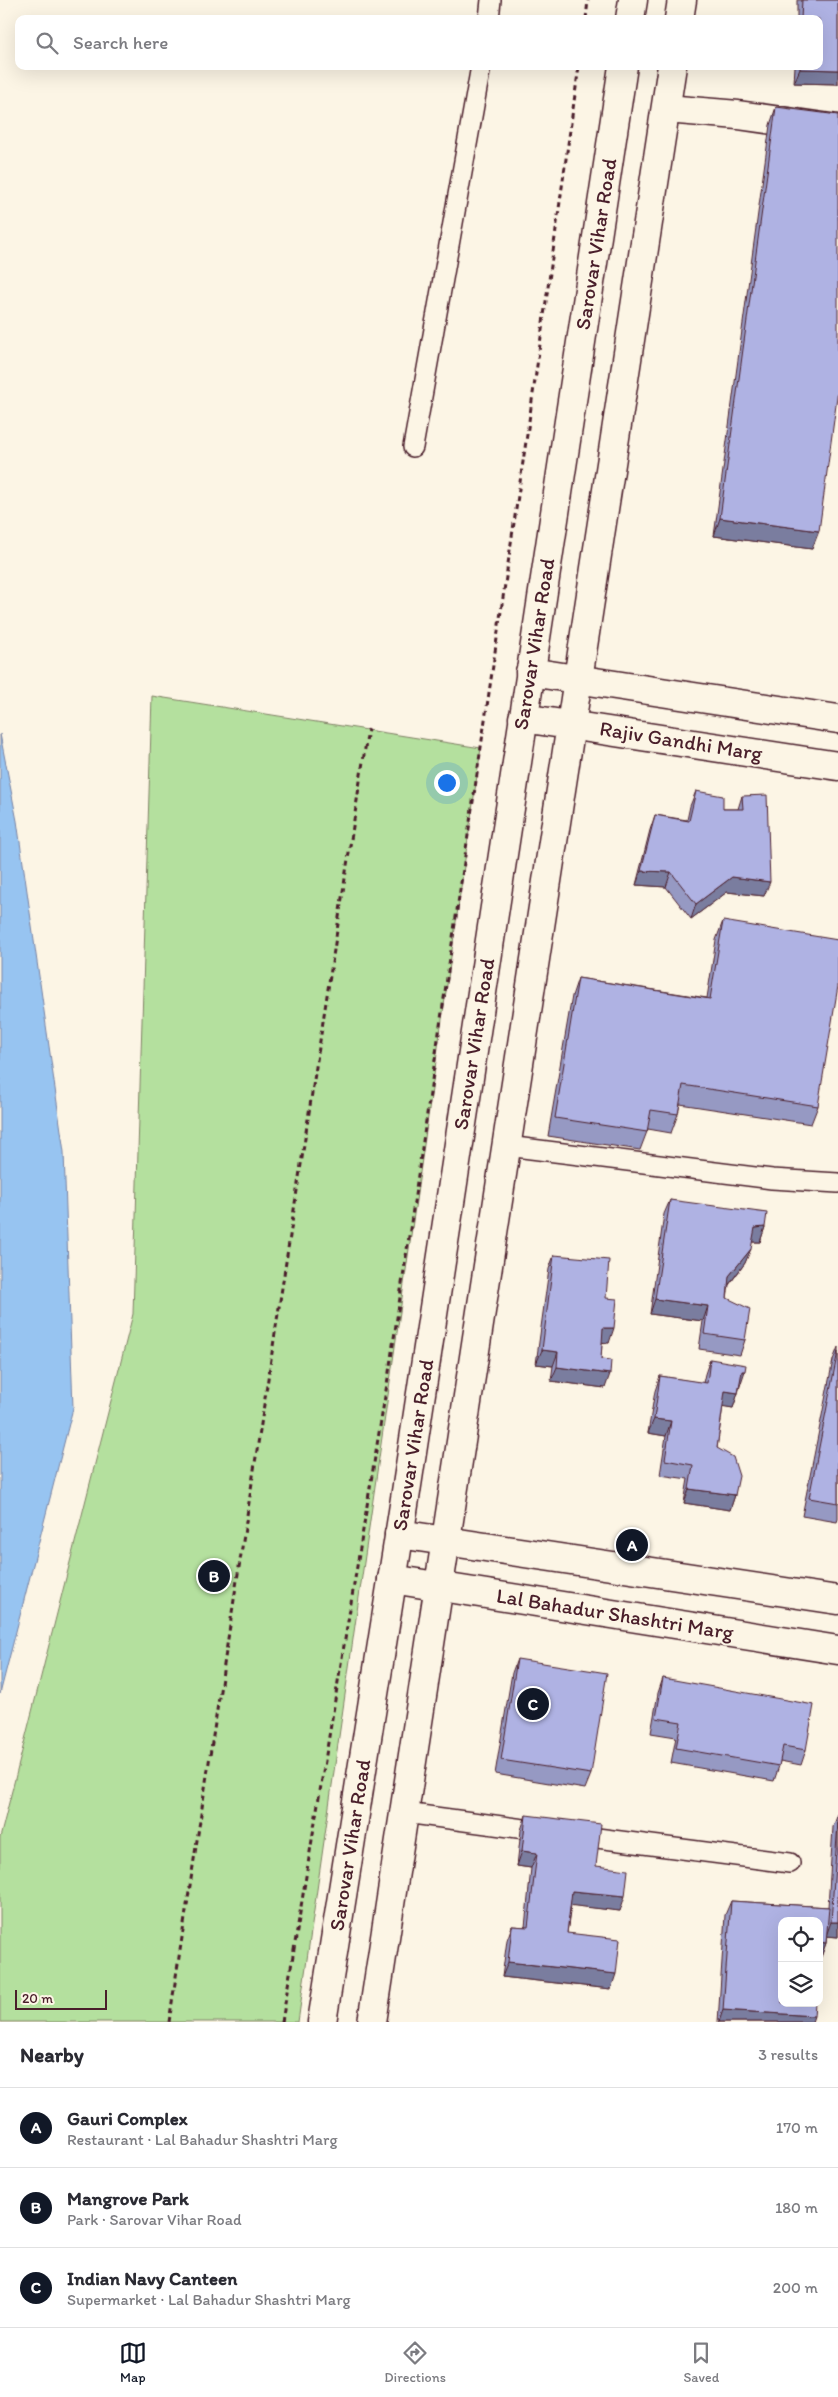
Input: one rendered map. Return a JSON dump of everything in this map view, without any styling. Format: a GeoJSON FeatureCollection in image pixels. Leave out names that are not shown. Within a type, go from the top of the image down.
{"type":"FeatureCollection","features":[{"type":"Feature","properties":{"kind":"street"},"geometry":{"type":"LineString","coordinates":[[631,15],[633,0]]}},
{"type":"Feature","properties":{"kind":"street"},"geometry":{"type":"LineString","coordinates":[[680,15],[682,0]]}},
{"type":"Feature","properties":{"kind":"street","name":"Sarovar Vihar Road"},"geometry":{"type":"LineString","coordinates":[[322,2022],[399,1534],[622,70]]}},
{"type":"Feature","properties":{"kind":"street"},"geometry":{"type":"LineString","coordinates":[[372,2022],[671,70]]}},
{"type":"Feature","properties":{"kind":"street"},"geometry":{"type":"LineString","coordinates":[[666,109],[738,115],[838,129]]}},
{"type":"Feature","properties":{"kind":"street"},"geometry":{"type":"LineString","coordinates":[[530,672],[838,719]]}},
{"type":"Feature","properties":{"kind":"street","name":"Rajiv Gandhi Marg"},"geometry":{"type":"LineString","coordinates":[[523,718],[838,766]]}},
{"type":"Feature","properties":{"kind":"street"},"geometry":{"type":"LineString","coordinates":[[399,1534],[838,1600]]}},
{"type":"Feature","properties":{"kind":"street","name":"Lal Bahadur Shashtri Marg"},"geometry":{"type":"LineString","coordinates":[[392,1579],[838,1650]]}},
{"type":"Feature","properties":{"kind":"lane"},"geometry":{"type":"LineString","coordinates":[[489,15],[491,0]]}},
{"type":"Feature","properties":{"kind":"lane"},"geometry":{"type":"LineString","coordinates":[[413,447],[480,70]]}},
{"type":"Feature","properties":{"kind":"lane"},"geometry":{"type":"LineString","coordinates":[[507,1146],[772,1179],[838,1184]]}},
{"type":"Feature","properties":{"kind":"lane"},"geometry":{"type":"LineString","coordinates":[[404,1813],[790,1863]]}},
{"type":"Feature","properties":{"kind":"path"},"geometry":{"type":"LineString","coordinates":[[586,15],[588,0]]}},
{"type":"Feature","properties":{"kind":"path"},"geometry":{"type":"LineString","coordinates":[[282,2022],[390,1363],[534,387],[578,70]]}},
{"type":"Feature","properties":{"kind":"path"},"geometry":{"type":"LineString","coordinates":[[168,2022],[368,729]]}},
{"type":"Feature","properties":{"kind":"green space"},"geometry":{"type":"Polygon","coordinates":[[[152,696],[481,748],[298,2022],[0,2022],[0,1838],[133,1314],[152,696]]]}},
{"type":"Feature","properties":{"kind":"water"},"geometry":{"type":"Polygon","coordinates":[[[0,734],[17,821],[64,1152],[73,1408],[0,1694],[0,734]]]}},
{"type":"Feature","properties":{"kind":"building"},"geometry":{"type":"Polygon","coordinates":[[[802,0],[838,0],[838,70],[823,70],[823,15],[801,15],[802,0]]]}},
{"type":"Feature","properties":{"kind":"building"},"geometry":{"type":"Polygon","coordinates":[[[776,107],[838,115],[838,390],[819,531],[720,518],[776,107]]]}},
{"type":"Feature","properties":{"kind":"building"},"geometry":{"type":"Polygon","coordinates":[[[696,791],[723,796],[723,809],[743,809],[742,796],[767,795],[770,882],[732,877],[696,904],[671,872],[641,871],[655,815],[689,821],[696,791]]]}},
{"type":"Feature","properties":{"kind":"building"},"geometry":{"type":"Polygon","coordinates":[[[723,921],[838,940],[838,986],[818,1106],[683,1085],[678,1114],[651,1110],[647,1132],[555,1118],[578,978],[710,999],[723,921]]]}},
{"type":"Feature","properties":{"kind":"building"},"geometry":{"type":"Polygon","coordinates":[[[670,1200],[767,1213],[765,1227],[755,1228],[751,1249],[729,1276],[727,1298],[750,1309],[745,1340],[704,1334],[708,1306],[655,1299],[670,1200]]]}},
{"type":"Feature","properties":{"kind":"building"},"geometry":{"type":"Polygon","coordinates":[[[554,1255],[609,1260],[606,1298],[617,1299],[614,1328],[603,1328],[601,1359],[611,1360],[610,1374],[557,1367],[558,1352],[542,1350],[554,1255]]]}},
{"type":"Feature","properties":{"kind":"building"},"geometry":{"type":"Polygon","coordinates":[[[838,1351],[838,1503],[809,1498],[838,1351]]]}},
{"type":"Feature","properties":{"kind":"building"},"geometry":{"type":"Polygon","coordinates":[[[710,1359],[746,1365],[745,1371],[742,1371],[738,1393],[725,1391],[717,1448],[733,1457],[739,1476],[735,1495],[689,1489],[693,1465],[665,1460],[671,1421],[654,1419],[660,1376],[707,1383],[710,1359]]]}},
{"type":"Feature","properties":{"kind":"building"},"geometry":{"type":"Polygon","coordinates":[[[517,1659],[607,1673],[591,1774],[501,1760],[517,1659]]]}},
{"type":"Feature","properties":{"kind":"building"},"geometry":{"type":"Polygon","coordinates":[[[663,1678],[814,1705],[806,1750],[783,1746],[779,1766],[676,1748],[681,1722],[656,1718],[663,1678]]]}},
{"type":"Feature","properties":{"kind":"building"},"geometry":{"type":"Polygon","coordinates":[[[526,1815],[601,1824],[596,1866],[628,1870],[625,1896],[572,1891],[567,1933],[620,1939],[616,1974],[508,1962],[512,1926],[528,1927],[537,1853],[522,1851],[526,1815]]]}},
{"type":"Feature","properties":{"kind":"building"},"geometry":{"type":"Polygon","coordinates":[[[838,1822],[838,1922],[831,1922],[838,1822]]]}},
{"type":"Feature","properties":{"kind":"building"},"geometry":{"type":"Polygon","coordinates":[[[731,1901],[829,1907],[826,1943],[823,1943],[823,1917],[778,1917],[778,2007],[815,2007],[814,2016],[723,2010],[731,1901]]]}},
{"type":"Feature","properties":{"kind":"place","name":"Gauri Complex"},"geometry":{"type":"Point","coordinates":[632,1545]}},
{"type":"Feature","properties":{"kind":"place","name":"Mangrove Park"},"geometry":{"type":"Point","coordinates":[214,1576]}},
{"type":"Feature","properties":{"kind":"place","name":"Indian Navy Canteen"},"geometry":{"type":"Point","coordinates":[533,1704]}}]}
